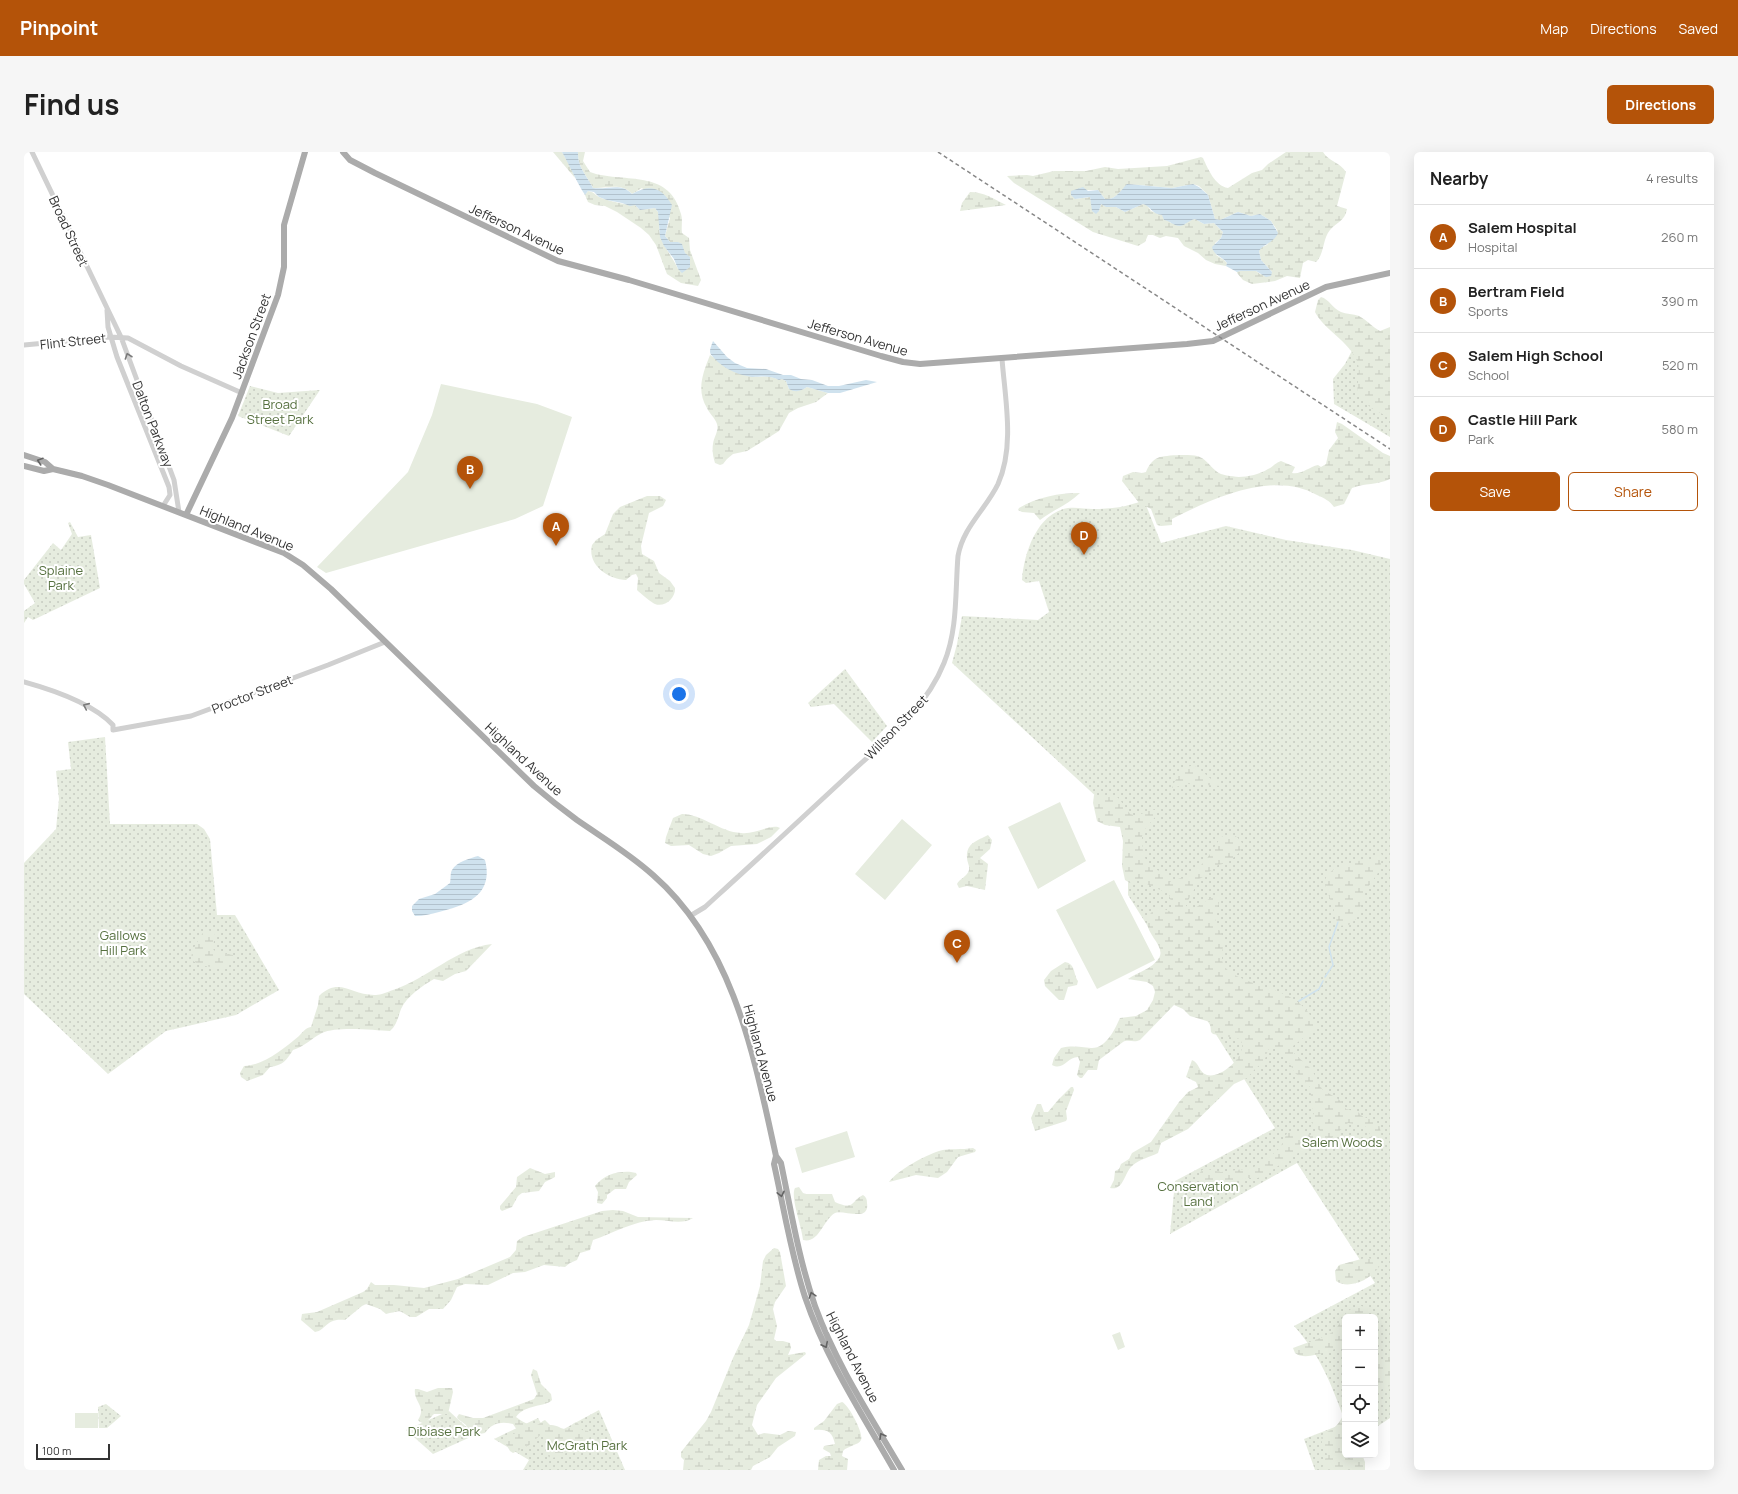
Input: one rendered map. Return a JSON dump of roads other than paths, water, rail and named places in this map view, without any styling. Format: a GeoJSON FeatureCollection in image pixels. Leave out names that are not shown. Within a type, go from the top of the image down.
{"type":"FeatureCollection","features":[{"type":"Feature","properties":{"kind":"main road","name":"Jefferson Avenue"},"geometry":{"type":"LineString","coordinates":[[343,152],[350,160],[375,173],[558,261],[629,280],[903,362],[920,364],[1002,359],[1187,344],[1216,340],[1319,290],[1341,283],[1390,273]]}},
{"type":"Feature","properties":{"kind":"main road","name":"Jackson Street"},"geometry":{"type":"LineString","coordinates":[[186,515],[232,418],[281,285],[284,267],[284,225],[305,153]]}},
{"type":"Feature","properties":{"kind":"main road"},"geometry":{"type":"LineString","coordinates":[[24,456],[45,462],[53,468]]}},
{"type":"Feature","properties":{"kind":"main road"},"geometry":{"type":"LineString","coordinates":[[24,466],[44,471],[53,468]]}},
{"type":"Feature","properties":{"kind":"main road","name":"Highland Avenue"},"geometry":{"type":"LineString","coordinates":[[53,468],[82,476],[125,491],[261,544],[295,559],[331,589],[534,786],[563,810],[636,860],[664,884],[690,916],[722,970],[738,1008],[754,1057],[776,1156],[781,1163],[801,1258],[818,1312],[846,1373],[902,1470]]}},
{"type":"Feature","properties":{"kind":"main road","name":"Highland Avenue"},"geometry":{"type":"LineString","coordinates":[[776,1156],[774,1164],[791,1244],[806,1298],[828,1353],[894,1470]]}},
{"type":"Feature","properties":{"kind":"street","name":"Broad Street"},"geometry":{"type":"LineString","coordinates":[[32,152],[121,337]]}},
{"type":"Feature","properties":{"kind":"street","name":"Broad Street"},"geometry":{"type":"LineString","coordinates":[[107,310],[110,337]]}},
{"type":"Feature","properties":{"kind":"street","name":"Dalton Parkway"},"geometry":{"type":"LineString","coordinates":[[110,337],[149,439],[170,487],[170,495],[163,506]]}},
{"type":"Feature","properties":{"kind":"street"},"geometry":{"type":"LineString","coordinates":[[121,337],[142,344],[181,366],[242,393]]}},
{"type":"Feature","properties":{"kind":"street","name":"Flint Street"},"geometry":{"type":"LineString","coordinates":[[24,345],[121,337]]}},
{"type":"Feature","properties":{"kind":"street","name":"Dalton Parkway"},"geometry":{"type":"LineString","coordinates":[[121,337],[174,480],[179,512]]}},
{"type":"Feature","properties":{"kind":"street","name":"Willson Street"},"geometry":{"type":"LineString","coordinates":[[690,916],[705,906],[722,891],[888,738],[917,708],[937,679],[952,638],[958,556],[961,543],[969,526],[998,484],[1004,465],[1007,430],[1002,359]]}},
{"type":"Feature","properties":{"kind":"street","name":"Proctor Street"},"geometry":{"type":"LineString","coordinates":[[24,682],[94,709],[113,725],[113,730],[191,716],[385,642]]}},
{"type":"Feature","properties":{"kind":"water"},"geometry":{"type":"Polygon","coordinates":[[[562,152],[578,152],[581,167],[593,188],[619,187],[628,190],[632,194],[650,188],[664,194],[672,205],[665,236],[670,242],[678,242],[682,244],[685,253],[690,257],[690,267],[682,273],[664,246],[660,237],[658,212],[655,208],[640,210],[635,205],[630,206],[599,197],[594,192],[588,191],[585,195],[562,152]]]}},
{"type":"Feature","properties":{"kind":"water"},"geometry":{"type":"Polygon","coordinates":[[[1127,184],[1172,188],[1193,184],[1208,195],[1215,219],[1220,220],[1238,212],[1251,216],[1260,214],[1271,221],[1278,233],[1274,239],[1259,251],[1261,260],[1272,272],[1271,276],[1266,277],[1256,271],[1237,272],[1226,266],[1227,263],[1214,252],[1212,247],[1221,238],[1223,232],[1214,223],[1204,224],[1195,219],[1178,226],[1164,220],[1162,215],[1153,212],[1148,206],[1143,204],[1125,212],[1116,207],[1106,207],[1101,204],[1099,211],[1096,214],[1092,211],[1090,197],[1075,199],[1071,195],[1071,191],[1083,187],[1088,191],[1098,190],[1105,199],[1109,199],[1118,194],[1127,184]]]}},
{"type":"Feature","properties":{"kind":"water"},"geometry":{"type":"Polygon","coordinates":[[[713,341],[727,357],[735,363],[747,368],[766,369],[783,375],[791,375],[801,379],[812,380],[828,386],[839,386],[866,380],[877,382],[840,393],[828,393],[807,387],[794,391],[789,389],[786,381],[782,379],[779,380],[769,377],[747,376],[734,372],[725,367],[710,353],[710,348],[713,341]]]}},
{"type":"Feature","properties":{"kind":"water"},"geometry":{"type":"Polygon","coordinates":[[[478,856],[485,860],[487,872],[486,882],[482,890],[476,896],[459,906],[427,915],[415,916],[412,911],[412,906],[419,899],[435,894],[450,883],[451,871],[454,867],[464,861],[478,856]]]}},
{"type":"Feature","properties":{"kind":"waterway"},"geometry":{"type":"LineString","coordinates":[[1325,977],[1333,965],[1329,947],[1338,922]]}},
{"type":"Feature","properties":{"kind":"waterway"},"geometry":{"type":"LineString","coordinates":[[1299,1001],[1319,989],[1323,981]]}},
{"type":"Feature","properties":{"kind":"railway"},"geometry":{"type":"LineString","coordinates":[[938,152],[1390,449]]}},
{"type":"Feature","properties":{"kind":"place","name":"Bertram Field"},"geometry":{"type":"Point","coordinates":[470,489]}},
{"type":"Feature","properties":{"kind":"place","name":"Salem Hospital"},"geometry":{"type":"Point","coordinates":[556,546]}},
{"type":"Feature","properties":{"kind":"place","name":"Castle Hill Park"},"geometry":{"type":"Point","coordinates":[1084,555]}},
{"type":"Feature","properties":{"kind":"place","name":"Salem High School"},"geometry":{"type":"Point","coordinates":[957,963]}},
{"type":"Feature","properties":{"kind":"park label","name":"Broad Street Park"},"geometry":{"type":"Point","coordinates":[280,412]}},
{"type":"Feature","properties":{"kind":"park label","name":"Splaine Park"},"geometry":{"type":"Point","coordinates":[61,578]}},
{"type":"Feature","properties":{"kind":"park label","name":"Gallows Hill Park"},"geometry":{"type":"Point","coordinates":[123,942]}},
{"type":"Feature","properties":{"kind":"park label","name":"Salem Woods"},"geometry":{"type":"Point","coordinates":[1342,1142]}},
{"type":"Feature","properties":{"kind":"park label","name":"Conservation Land"},"geometry":{"type":"Point","coordinates":[1198,1194]}},
{"type":"Feature","properties":{"kind":"park label","name":"Dibiase Park"},"geometry":{"type":"Point","coordinates":[444,1431]}},
{"type":"Feature","properties":{"kind":"park label","name":"McGrath Park"},"geometry":{"type":"Point","coordinates":[587,1445]}}]}
